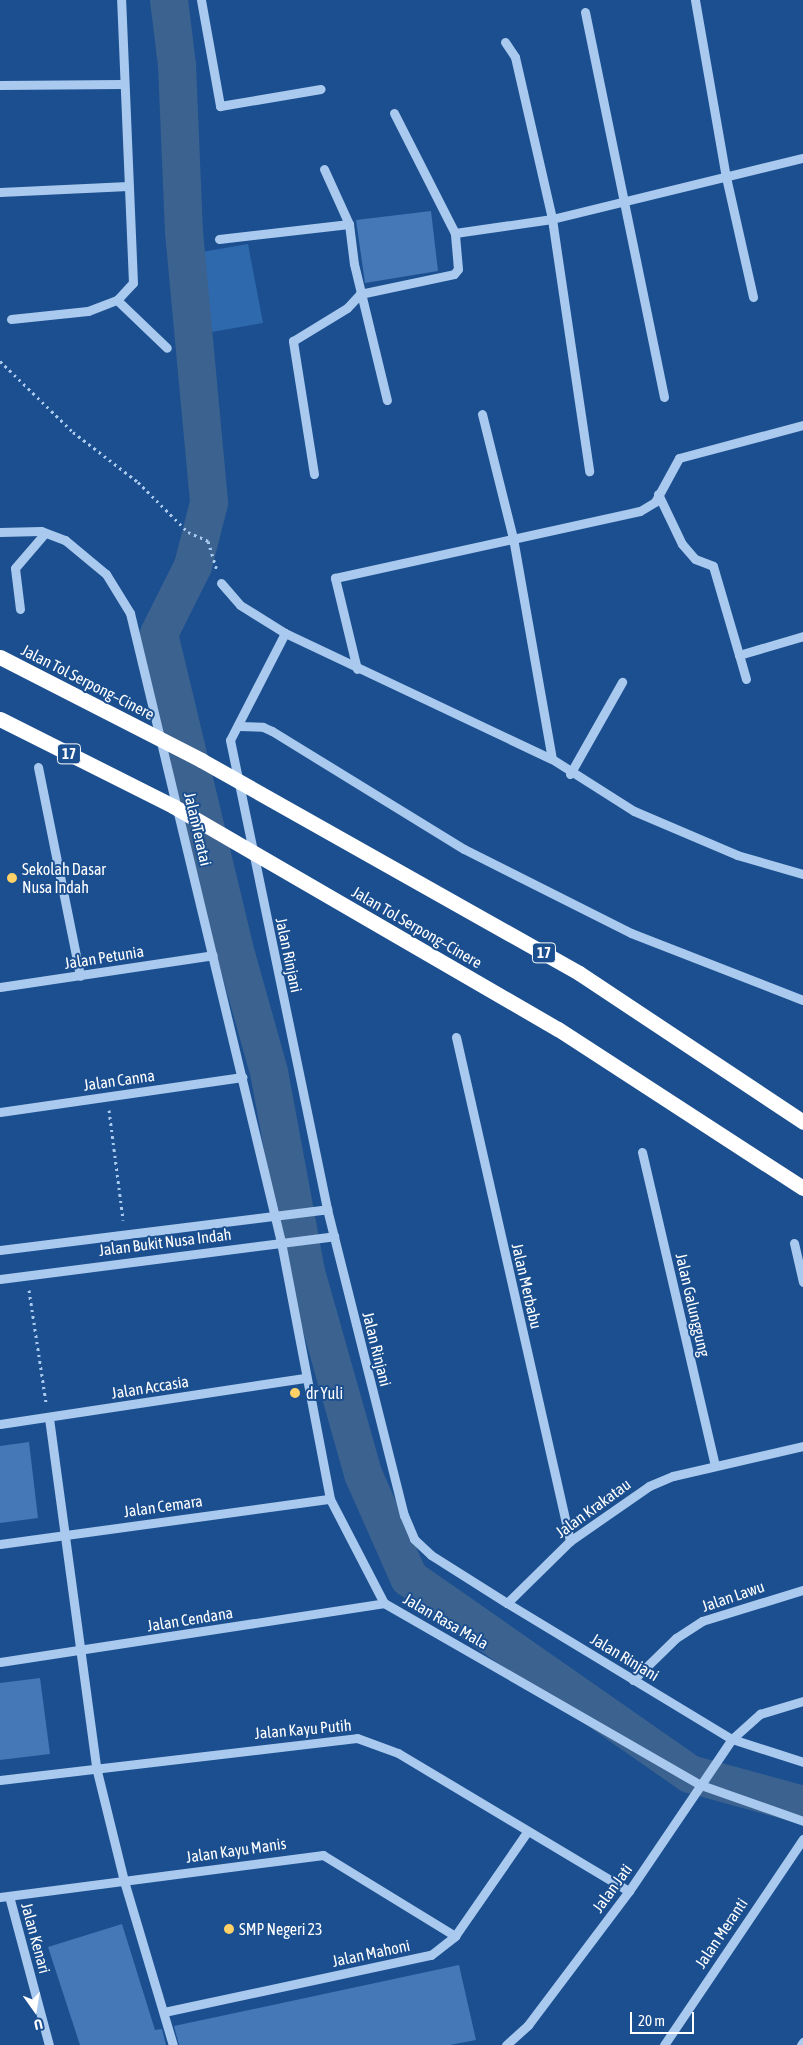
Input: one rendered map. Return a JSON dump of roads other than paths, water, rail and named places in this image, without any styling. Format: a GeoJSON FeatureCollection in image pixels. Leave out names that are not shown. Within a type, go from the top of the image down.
{"type":"FeatureCollection","features":[{"type":"Feature","properties":{"kind":"highway","name":"Jalan Tol Serpong–Cinere"},"geometry":{"type":"LineString","coordinates":[[0,657],[275,802],[579,973],[803,1122]]}},
{"type":"Feature","properties":{"kind":"highway","name":"Jalan Tol Serpong–Cinere"},"geometry":{"type":"LineString","coordinates":[[0,719],[137,788],[558,1029],[803,1188]]}},
{"type":"Feature","properties":{"kind":"street"},"geometry":{"type":"LineString","coordinates":[[11,319],[88,311],[117,300],[133,283],[123,84],[121,0]]}},
{"type":"Feature","properties":{"kind":"street"},"geometry":{"type":"LineString","coordinates":[[200,0],[220,106],[321,89]]}},
{"type":"Feature","properties":{"kind":"street"},"geometry":{"type":"LineString","coordinates":[[695,0],[726,177],[753,297]]}},
{"type":"Feature","properties":{"kind":"street"},"geometry":{"type":"LineString","coordinates":[[585,12],[622,201],[664,396]]}},
{"type":"Feature","properties":{"kind":"street"},"geometry":{"type":"LineString","coordinates":[[505,42],[515,58],[552,219],[589,471]]}},
{"type":"Feature","properties":{"kind":"street"},"geometry":{"type":"LineString","coordinates":[[0,85],[123,84]]}},
{"type":"Feature","properties":{"kind":"street"},"geometry":{"type":"LineString","coordinates":[[314,474],[293,341],[347,308],[360,294],[454,274],[458,270],[455,233],[394,113]]}},
{"type":"Feature","properties":{"kind":"street"},"geometry":{"type":"LineString","coordinates":[[455,233],[552,219],[803,158]]}},
{"type":"Feature","properties":{"kind":"street"},"geometry":{"type":"LineString","coordinates":[[324,169],[349,224],[360,294],[387,400]]}},
{"type":"Feature","properties":{"kind":"street"},"geometry":{"type":"LineString","coordinates":[[0,192],[128,186]]}},
{"type":"Feature","properties":{"kind":"street"},"geometry":{"type":"LineString","coordinates":[[219,239],[349,224]]}},
{"type":"Feature","properties":{"kind":"street"},"geometry":{"type":"LineString","coordinates":[[117,300],[167,348]]}},
{"type":"Feature","properties":{"kind":"street"},"geometry":{"type":"LineString","coordinates":[[482,414],[513,538],[552,759]]}},
{"type":"Feature","properties":{"kind":"street"},"geometry":{"type":"LineString","coordinates":[[357,669],[335,578],[640,511],[655,502],[679,458],[803,425]]}},
{"type":"Feature","properties":{"kind":"street"},"geometry":{"type":"LineString","coordinates":[[658,494],[682,544],[695,559],[713,566],[746,679]]}},
{"type":"Feature","properties":{"kind":"street","name":"Jalan Teratai"},"geometry":{"type":"LineString","coordinates":[[0,532],[45,533],[65,540],[93,560],[130,613],[242,1077],[277,1213]]}},
{"type":"Feature","properties":{"kind":"street"},"geometry":{"type":"LineString","coordinates":[[20,609],[15,568],[45,533]]}},
{"type":"Feature","properties":{"kind":"street"},"geometry":{"type":"LineString","coordinates":[[221,583],[240,605],[284,633],[357,669],[552,759],[570,774],[634,811],[712,844],[803,874]]}},
{"type":"Feature","properties":{"kind":"street","name":"Jalan Rinjani"},"geometry":{"type":"LineString","coordinates":[[284,633],[239,726],[230,740],[324,1209],[404,1515],[414,1539],[431,1555],[506,1603],[732,1739],[803,1762]]}},
{"type":"Feature","properties":{"kind":"street"},"geometry":{"type":"LineString","coordinates":[[739,655],[803,636]]}},
{"type":"Feature","properties":{"kind":"street"},"geometry":{"type":"LineString","coordinates":[[570,774],[622,682]]}},
{"type":"Feature","properties":{"kind":"street"},"geometry":{"type":"LineString","coordinates":[[239,726],[272,731],[464,849],[623,929],[803,1000]]}},
{"type":"Feature","properties":{"kind":"street"},"geometry":{"type":"LineString","coordinates":[[38,767],[80,976]]}},
{"type":"Feature","properties":{"kind":"street","name":"Jalan Petunia"},"geometry":{"type":"LineString","coordinates":[[0,987],[213,955]]}},
{"type":"Feature","properties":{"kind":"street","name":"Jalan Merbabu"},"geometry":{"type":"LineString","coordinates":[[456,1036],[570,1541]]}},
{"type":"Feature","properties":{"kind":"street","name":"Jalan Canna"},"geometry":{"type":"LineString","coordinates":[[0,1112],[242,1077]]}},
{"type":"Feature","properties":{"kind":"street","name":"Jalan Galunggung"},"geometry":{"type":"LineString","coordinates":[[642,1152],[715,1465]]}},
{"type":"Feature","properties":{"kind":"street","name":"Jalan Bukit Nusa Indah"},"geometry":{"type":"LineString","coordinates":[[0,1250],[277,1213],[324,1209]]}},
{"type":"Feature","properties":{"kind":"street","name":"Jalan Rasa Mala"},"geometry":{"type":"LineString","coordinates":[[277,1213],[284,1242],[305,1378],[330,1499],[384,1603],[702,1783],[803,1821]]}},
{"type":"Feature","properties":{"kind":"street","name":"Jalan Bukit Nusa Indah"},"geometry":{"type":"LineString","coordinates":[[0,1278],[332,1237]]}},
{"type":"Feature","properties":{"kind":"street"},"geometry":{"type":"LineString","coordinates":[[794,1243],[803,1282]]}},
{"type":"Feature","properties":{"kind":"street","name":"Jalan Accasia"},"geometry":{"type":"LineString","coordinates":[[0,1424],[305,1378]]}},
{"type":"Feature","properties":{"kind":"street"},"geometry":{"type":"LineString","coordinates":[[49,1418],[83,1651],[96,1767],[124,1881],[173,2045]]}},
{"type":"Feature","properties":{"kind":"street","name":"Jalan Krakatau"},"geometry":{"type":"LineString","coordinates":[[506,1603],[570,1541],[649,1486],[715,1465],[803,1446]]}},
{"type":"Feature","properties":{"kind":"street","name":"Jalan Cemara"},"geometry":{"type":"LineString","coordinates":[[0,1544],[330,1499]]}},
{"type":"Feature","properties":{"kind":"street","name":"Jalan Lawu"},"geometry":{"type":"LineString","coordinates":[[633,1680],[676,1638],[702,1621],[803,1590]]}},
{"type":"Feature","properties":{"kind":"street","name":"Jalan Cendana"},"geometry":{"type":"LineString","coordinates":[[0,1662],[83,1651],[384,1603]]}},
{"type":"Feature","properties":{"kind":"street","name":"Jalan Jati"},"geometry":{"type":"LineString","coordinates":[[506,2045],[528,2025],[629,1892],[732,1739],[760,1714],[803,1701]]}},
{"type":"Feature","properties":{"kind":"street","name":"Jalan Kayu Putih"},"geometry":{"type":"LineString","coordinates":[[0,1780],[96,1767],[357,1738],[398,1753],[629,1892]]}},
{"type":"Feature","properties":{"kind":"street","name":"Jalan Mahoni"},"geometry":{"type":"LineString","coordinates":[[164,2012],[431,1955],[455,1936],[527,1832]]}},
{"type":"Feature","properties":{"kind":"street","name":"Jalan Meranti"},"geometry":{"type":"LineString","coordinates":[[664,2045],[803,1838]]}},
{"type":"Feature","properties":{"kind":"street","name":"Jalan Kayu Manis"},"geometry":{"type":"LineString","coordinates":[[4,1896],[323,1854],[455,1936]]}},
{"type":"Feature","properties":{"kind":"street","name":"Jalan Kenari"},"geometry":{"type":"LineString","coordinates":[[4,1896],[49,2045]]}},
{"type":"Feature","properties":{"kind":"waterway"},"geometry":{"type":"LineString","coordinates":[[169,0],[177,65],[184,232],[209,503],[193,566],[159,634],[237,958],[269,1072],[306,1272],[363,1474],[409,1578],[690,1774],[803,1805]]}},
{"type":"Feature","properties":{"kind":"place","name":"Sekolah Dasar Nusa Indah"},"geometry":{"type":"Point","coordinates":[12,878]}},
{"type":"Feature","properties":{"kind":"place","name":"dr Yuli"},"geometry":{"type":"Point","coordinates":[295,1393]}},
{"type":"Feature","properties":{"kind":"place","name":"SMP Negeri 23"},"geometry":{"type":"Point","coordinates":[229,1929]}}]}
